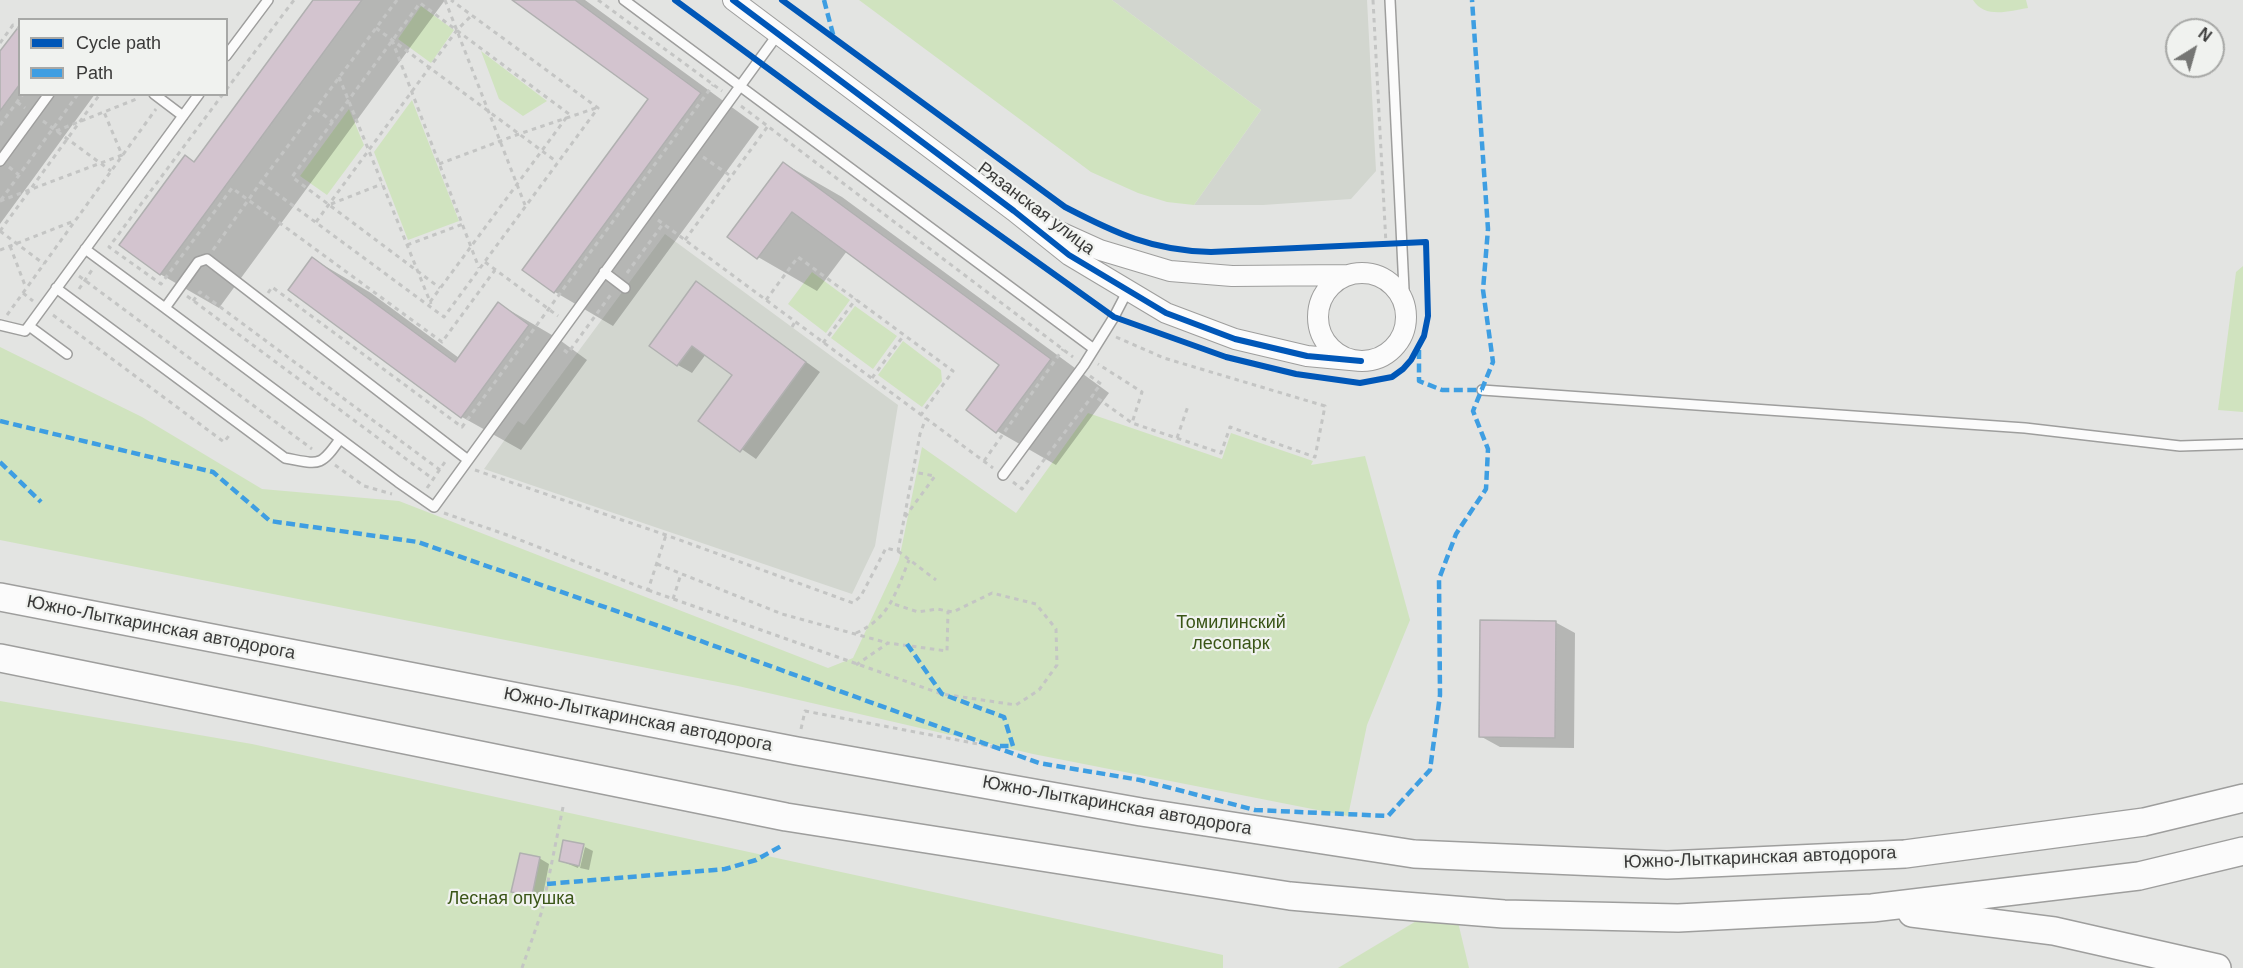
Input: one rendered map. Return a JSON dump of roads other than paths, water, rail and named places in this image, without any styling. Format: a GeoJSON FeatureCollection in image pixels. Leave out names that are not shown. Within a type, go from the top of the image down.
{"type":"FeatureCollection","features":[{"type":"Feature","properties":{"kind":"main road","name":"Южно-Лыткаринская автодорога"},"geometry":{"type":"LineString","coordinates":[[0,597],[797,751],[1141,812],[1414,854],[1667,865],[1905,854],[2144,822],[2243,798]]}},
{"type":"Feature","properties":{"kind":"main road"},"geometry":{"type":"LineString","coordinates":[[0,658],[786,817],[1290,896],[1504,914],[1678,918],[1872,908],[2139,876],[2243,851]]}},
{"type":"Feature","properties":{"kind":"main road"},"geometry":{"type":"LineString","coordinates":[[1872,908],[2054,931],[2217,968]]}},
{"type":"Feature","properties":{"kind":"street","name":"Рязанская улица"},"geometry":{"type":"LineString","coordinates":[[733,0],[1069,255],[1166,313],[1234,339],[1307,356],[1361,361]]}},
{"type":"Feature","properties":{"kind":"street","name":"Рязанская улица"},"geometry":{"type":"LineString","coordinates":[[1014,211],[1100,250],[1170,271],[1232,276],[1348,275]]}},
{"type":"Feature","properties":{"kind":"street"},"geometry":{"type":"LineString","coordinates":[[1363,273],[1378,276],[1391,284],[1401,296],[1406,310],[1405,326],[1400,340],[1376,359],[1361,361],[1346,358],[1333,350],[1324,340],[1319,328],[1320,303],[1326,291],[1334,282],[1348,275],[1363,273]]}},
{"type":"Feature","properties":{"kind":"lane"},"geometry":{"type":"LineString","coordinates":[[228,53],[268,0]]}},
{"type":"Feature","properties":{"kind":"lane"},"geometry":{"type":"LineString","coordinates":[[624,0],[1094,349]]}},
{"type":"Feature","properties":{"kind":"lane"},"geometry":{"type":"LineString","coordinates":[[1390,0],[1406,310]]}},
{"type":"Feature","properties":{"kind":"lane"},"geometry":{"type":"LineString","coordinates":[[85,249],[419,499],[434,507],[778,34]]}},
{"type":"Feature","properties":{"kind":"lane"},"geometry":{"type":"LineString","coordinates":[[0,161],[48,96]]}},
{"type":"Feature","properties":{"kind":"lane"},"geometry":{"type":"LineString","coordinates":[[1,323],[25,331],[197,96]]}},
{"type":"Feature","properties":{"kind":"lane"},"geometry":{"type":"LineString","coordinates":[[158,97],[183,116]]}},
{"type":"Feature","properties":{"kind":"lane"},"geometry":{"type":"LineString","coordinates":[[165,308],[198,262],[207,259],[468,460]]}},
{"type":"Feature","properties":{"kind":"lane"},"geometry":{"type":"LineString","coordinates":[[604,272],[622,286]]}},
{"type":"Feature","properties":{"kind":"lane"},"geometry":{"type":"LineString","coordinates":[[56,288],[285,458],[312,463],[326,459],[340,439]]}},
{"type":"Feature","properties":{"kind":"lane"},"geometry":{"type":"LineString","coordinates":[[1003,475],[1083,368],[1106,332],[1128,290]]}},
{"type":"Feature","properties":{"kind":"lane"},"geometry":{"type":"LineString","coordinates":[[29,326],[67,354]]}},
{"type":"Feature","properties":{"kind":"lane"},"geometry":{"type":"LineString","coordinates":[[1482,390],[2025,428],[2180,446],[2243,444]]}},
{"type":"Feature","properties":{"kind":"park label","name":"Томилинский лесопарк"},"geometry":{"type":"Point","coordinates":[1231,633]}},
{"type":"Feature","properties":{"kind":"park label","name":"Лесная опушка"},"geometry":{"type":"Point","coordinates":[511,899]}}]}
